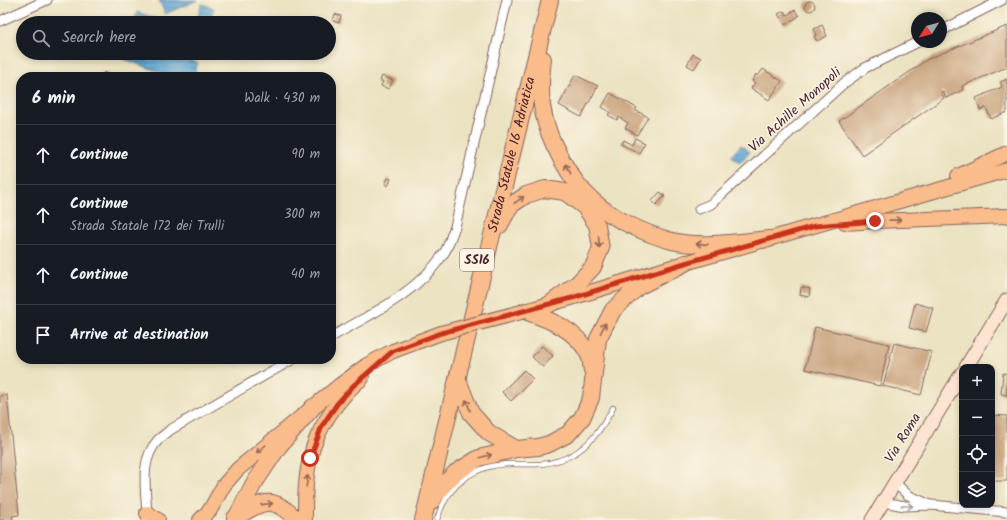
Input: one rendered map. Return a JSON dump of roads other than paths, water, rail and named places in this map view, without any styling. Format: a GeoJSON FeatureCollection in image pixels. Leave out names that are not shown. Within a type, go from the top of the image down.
{"type":"FeatureCollection","features":[{"type":"Feature","properties":{"kind":"highway","name":"Strada Statale 16 Adriatica"},"geometry":{"type":"LineString","coordinates":[[413,520],[424,481],[540,0]]}},
{"type":"Feature","properties":{"kind":"highway","name":"Strada Statale 16 Adriatica"},"geometry":{"type":"LineString","coordinates":[[425,514],[490,243],[551,0]]}},
{"type":"Feature","properties":{"kind":"highway"},"geometry":{"type":"LineString","coordinates":[[551,0],[541,71],[543,111],[554,145],[570,174],[592,200],[620,220],[637,229],[673,242],[708,244],[769,239]]}},
{"type":"Feature","properties":{"kind":"highway"},"geometry":{"type":"LineString","coordinates":[[490,243],[510,206],[526,195],[545,189],[565,192],[585,207],[597,226],[601,248],[594,267],[578,283],[550,304]]}},
{"type":"Feature","properties":{"kind":"highway"},"geometry":{"type":"LineString","coordinates":[[425,514],[442,487],[455,473],[479,458],[516,448],[538,447],[549,444],[568,434],[582,418],[591,398],[598,339],[613,310],[638,287],[685,263]]}},
{"type":"Feature","properties":{"kind":"highway"},"geometry":{"type":"LineString","coordinates":[[525,311],[557,323],[579,340],[589,356],[593,380]]}},
{"type":"Feature","properties":{"kind":"highway"},"geometry":{"type":"LineString","coordinates":[[458,380],[471,413],[489,433],[516,448]]}},
{"type":"Feature","properties":{"kind":"highway"},"geometry":{"type":"LineString","coordinates":[[235,519],[252,485],[279,446],[313,407]]}},
{"type":"Feature","properties":{"kind":"highway"},"geometry":{"type":"LineString","coordinates":[[235,519],[257,505],[273,502],[286,509],[297,520]]}},
{"type":"Feature","properties":{"kind":"main road"},"geometry":{"type":"LineString","coordinates":[[887,205],[978,167],[1007,153]]}},
{"type":"Feature","properties":{"kind":"main road"},"geometry":{"type":"LineString","coordinates":[[200,520],[210,510],[224,485],[238,469],[340,385],[367,365],[393,351],[441,333],[550,304],[685,263],[1007,170]]}},
{"type":"Feature","properties":{"kind":"main road"},"geometry":{"type":"LineString","coordinates":[[815,226],[875,221],[1007,216]]}},
{"type":"Feature","properties":{"kind":"main road"},"geometry":{"type":"LineString","coordinates":[[305,520],[305,496],[310,458],[322,426],[337,404],[353,386],[393,351]]}},
{"type":"Feature","properties":{"kind":"street"},"geometry":{"type":"LineString","coordinates":[[0,22],[47,0]]}},
{"type":"Feature","properties":{"kind":"street"},"geometry":{"type":"LineString","coordinates":[[336,334],[402,295],[427,274],[445,252],[455,227],[507,0]]}},
{"type":"Feature","properties":{"kind":"street"},"geometry":{"type":"LineString","coordinates":[[947,27],[1002,0]]}},
{"type":"Feature","properties":{"kind":"street","name":"Via Achille Monopoli"},"geometry":{"type":"LineString","coordinates":[[699,209],[711,204],[843,84],[865,68],[911,45]]}},
{"type":"Feature","properties":{"kind":"street"},"geometry":{"type":"LineString","coordinates":[[968,364],[1007,300]]}},
{"type":"Feature","properties":{"kind":"street"},"geometry":{"type":"LineString","coordinates":[[151,518],[145,468],[148,455],[158,441],[170,430],[284,364]]}},
{"type":"Feature","properties":{"kind":"street","name":"Via Roma"},"geometry":{"type":"LineString","coordinates":[[872,520],[959,378]]}},
{"type":"Feature","properties":{"kind":"street"},"geometry":{"type":"LineString","coordinates":[[894,482],[908,495],[931,505]]}},
{"type":"Feature","properties":{"kind":"street"},"geometry":{"type":"LineString","coordinates":[[883,502],[904,506],[931,505],[1007,512]]}},
{"type":"Feature","properties":{"kind":"lane"},"geometry":{"type":"LineString","coordinates":[[438,520],[439,513],[449,493],[460,481],[491,466],[511,464],[537,466],[560,460],[578,452],[596,436],[606,422],[613,408]]}},
{"type":"Feature","properties":{"kind":"water"},"geometry":{"type":"Polygon","coordinates":[[[159,0],[198,0],[165,14],[159,0]]]}},
{"type":"Feature","properties":{"kind":"water"},"geometry":{"type":"Polygon","coordinates":[[[202,4],[214,8],[211,16],[198,16],[202,4]]]}},
{"type":"Feature","properties":{"kind":"water"},"geometry":{"type":"Polygon","coordinates":[[[137,12],[148,16],[136,16],[137,12]]]}},
{"type":"Feature","properties":{"kind":"water"},"geometry":{"type":"Polygon","coordinates":[[[127,60],[190,60],[198,63],[195,72],[160,72],[127,60]]]}},
{"type":"Feature","properties":{"kind":"water"},"geometry":{"type":"Polygon","coordinates":[[[741,145],[750,152],[740,163],[731,156],[741,145]]]}}]}
